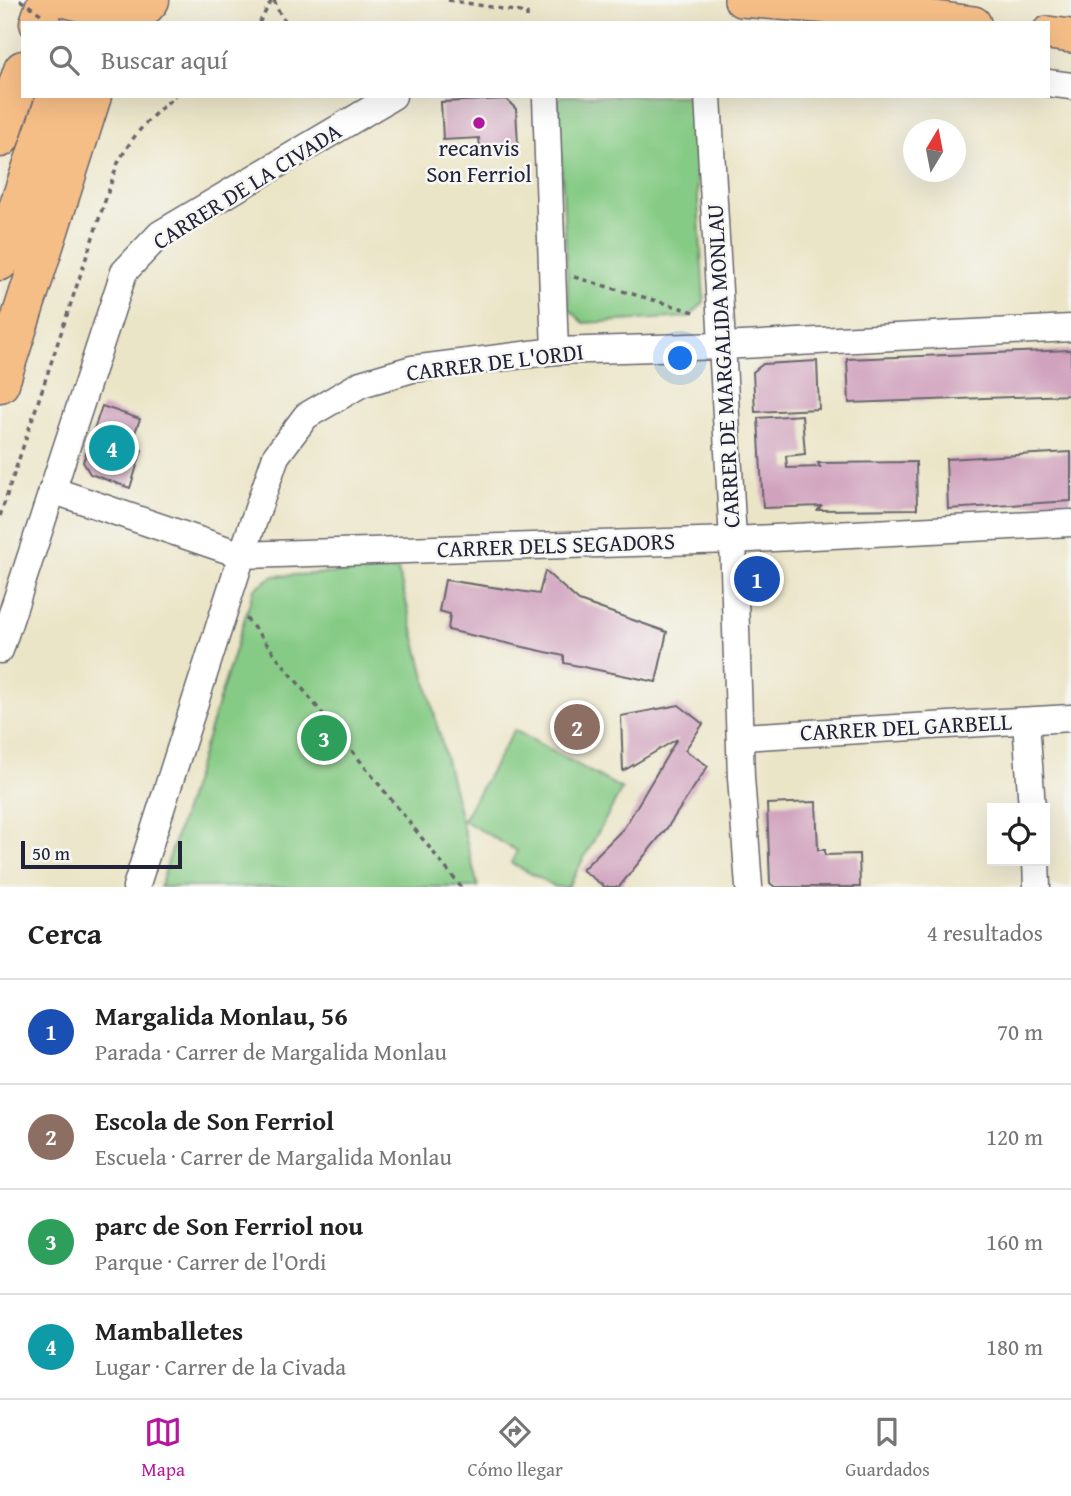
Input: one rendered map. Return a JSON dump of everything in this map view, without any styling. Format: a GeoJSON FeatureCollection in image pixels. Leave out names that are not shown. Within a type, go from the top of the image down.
{"type":"FeatureCollection","features":[{"type":"Feature","properties":{"kind":"highway"},"geometry":{"type":"LineString","coordinates":[[40,21],[47,0]]}},
{"type":"Feature","properties":{"kind":"highway"},"geometry":{"type":"LineString","coordinates":[[102,13],[150,0]]}},
{"type":"Feature","properties":{"kind":"highway"},"geometry":{"type":"LineString","coordinates":[[0,138],[21,76]]}},
{"type":"Feature","properties":{"kind":"highway"},"geometry":{"type":"LineString","coordinates":[[0,261],[55,98]]}},
{"type":"Feature","properties":{"kind":"highway"},"geometry":{"type":"LineString","coordinates":[[0,383],[91,98]]}},
{"type":"Feature","properties":{"kind":"main road"},"geometry":{"type":"LineString","coordinates":[[64,0],[102,13],[141,0]]}},
{"type":"Feature","properties":{"kind":"main road"},"geometry":{"type":"LineString","coordinates":[[741,0],[881,5],[964,21]]}},
{"type":"Feature","properties":{"kind":"main road"},"geometry":{"type":"LineString","coordinates":[[1050,33],[1071,36]]}},
{"type":"Feature","properties":{"kind":"street"},"geometry":{"type":"LineString","coordinates":[[1050,83],[1071,86]]}},
{"type":"Feature","properties":{"kind":"street","name":"CARRER DE LA CIVADA"},"geometry":{"type":"LineString","coordinates":[[0,650],[124,272],[160,234],[390,98]]}},
{"type":"Feature","properties":{"kind":"street"},"geometry":{"type":"LineString","coordinates":[[546,98],[555,351]]}},
{"type":"Feature","properties":{"kind":"street","name":"CARRER DE MARGALIDA MONLAU"},"geometry":{"type":"LineString","coordinates":[[708,98],[733,540],[741,776],[749,887]]}},
{"type":"Feature","properties":{"kind":"street","name":"CARRER DE L'ORDI"},"geometry":{"type":"LineString","coordinates":[[136,887],[275,456],[306,416],[360,384],[412,369],[555,351],[722,333],[1071,328]]}},
{"type":"Feature","properties":{"kind":"street","name":"CARRER DELS SEGADORS"},"geometry":{"type":"LineString","coordinates":[[52,490],[242,555],[733,540],[1071,523]]}},
{"type":"Feature","properties":{"kind":"street","name":"CARRER DEL GARBELL"},"geometry":{"type":"LineString","coordinates":[[740,737],[1071,718]]}},
{"type":"Feature","properties":{"kind":"street"},"geometry":{"type":"LineString","coordinates":[[1026,721],[1032,803]]}},
{"type":"Feature","properties":{"kind":"street"},"geometry":{"type":"LineString","coordinates":[[1036,866],[1038,887]]}},
{"type":"Feature","properties":{"kind":"path"},"geometry":{"type":"LineString","coordinates":[[260,21],[273,0]]}},
{"type":"Feature","properties":{"kind":"path"},"geometry":{"type":"LineString","coordinates":[[273,0],[285,21]]}},
{"type":"Feature","properties":{"kind":"path"},"geometry":{"type":"LineString","coordinates":[[449,0],[527,13],[527,21]]}},
{"type":"Feature","properties":{"kind":"path"},"geometry":{"type":"LineString","coordinates":[[0,516],[117,165],[138,130],[173,98]]}},
{"type":"Feature","properties":{"kind":"path"},"geometry":{"type":"LineString","coordinates":[[552,271],[722,333]]}},
{"type":"Feature","properties":{"kind":"path"},"geometry":{"type":"LineString","coordinates":[[229,596],[461,887]]}},
{"type":"Feature","properties":{"kind":"green space"},"geometry":{"type":"Polygon","coordinates":[[[692,98],[704,302],[689,317],[584,323],[569,309],[558,100],[692,98]]]}},
{"type":"Feature","properties":{"kind":"green space"},"geometry":{"type":"Polygon","coordinates":[[[398,570],[478,887],[160,887],[254,589],[273,576],[398,570]]]}},
{"type":"Feature","properties":{"kind":"green space"},"geometry":{"type":"Polygon","coordinates":[[[514,730],[622,789],[568,887],[556,887],[511,863],[517,851],[463,820],[514,730]]]}},
{"type":"Feature","properties":{"kind":"building","name":"recanvis Son Ferriol"},"geometry":{"type":"Polygon","coordinates":[[[506,99],[516,109],[518,145],[480,147],[479,138],[443,140],[441,102],[506,99]]]}},
{"type":"Feature","properties":{"kind":"building"},"geometry":{"type":"Polygon","coordinates":[[[1071,350],[1071,395],[849,403],[847,359],[1071,350]]]}},
{"type":"Feature","properties":{"kind":"building"},"geometry":{"type":"Polygon","coordinates":[[[817,361],[819,409],[755,412],[753,372],[763,364],[817,361]]]}},
{"type":"Feature","properties":{"kind":"building"},"geometry":{"type":"Polygon","coordinates":[[[102,406],[140,419],[130,446],[142,450],[130,488],[90,474],[83,462],[102,406]]]}},
{"type":"Feature","properties":{"kind":"building"},"geometry":{"type":"Polygon","coordinates":[[[802,415],[805,454],[786,456],[787,468],[820,467],[818,463],[916,462],[917,509],[818,510],[821,506],[763,508],[758,418],[802,415]]]}},
{"type":"Feature","properties":{"kind":"building"},"geometry":{"type":"Polygon","coordinates":[[[1071,452],[1071,501],[948,509],[946,459],[1071,452]]]}},
{"type":"Feature","properties":{"kind":"building"},"geometry":{"type":"Polygon","coordinates":[[[545,571],[579,601],[667,632],[656,682],[564,663],[564,656],[448,630],[450,614],[439,611],[445,580],[539,594],[545,571]]]}},
{"type":"Feature","properties":{"kind":"building"},"geometry":{"type":"Polygon","coordinates":[[[679,705],[703,724],[685,750],[708,766],[667,828],[619,887],[605,887],[582,870],[624,828],[677,739],[623,771],[621,716],[679,705]]]}},
{"type":"Feature","properties":{"kind":"building"},"geometry":{"type":"Polygon","coordinates":[[[816,802],[818,850],[825,850],[825,855],[859,854],[860,887],[775,887],[770,883],[767,804],[816,802]]]}},
{"type":"Feature","properties":{"kind":"place","name":"recanvis Son Ferriol"},"geometry":{"type":"Point","coordinates":[479,123]}},
{"type":"Feature","properties":{"kind":"place","name":"Mamballetes"},"geometry":{"type":"Point","coordinates":[112,448]}},
{"type":"Feature","properties":{"kind":"place","name":"Margalida Monlau, 56"},"geometry":{"type":"Point","coordinates":[757,579]}},
{"type":"Feature","properties":{"kind":"place","name":"Escola de Son Ferriol"},"geometry":{"type":"Point","coordinates":[577,727]}},
{"type":"Feature","properties":{"kind":"place","name":"parc de Son Ferriol nou"},"geometry":{"type":"Point","coordinates":[324,738]}}]}
